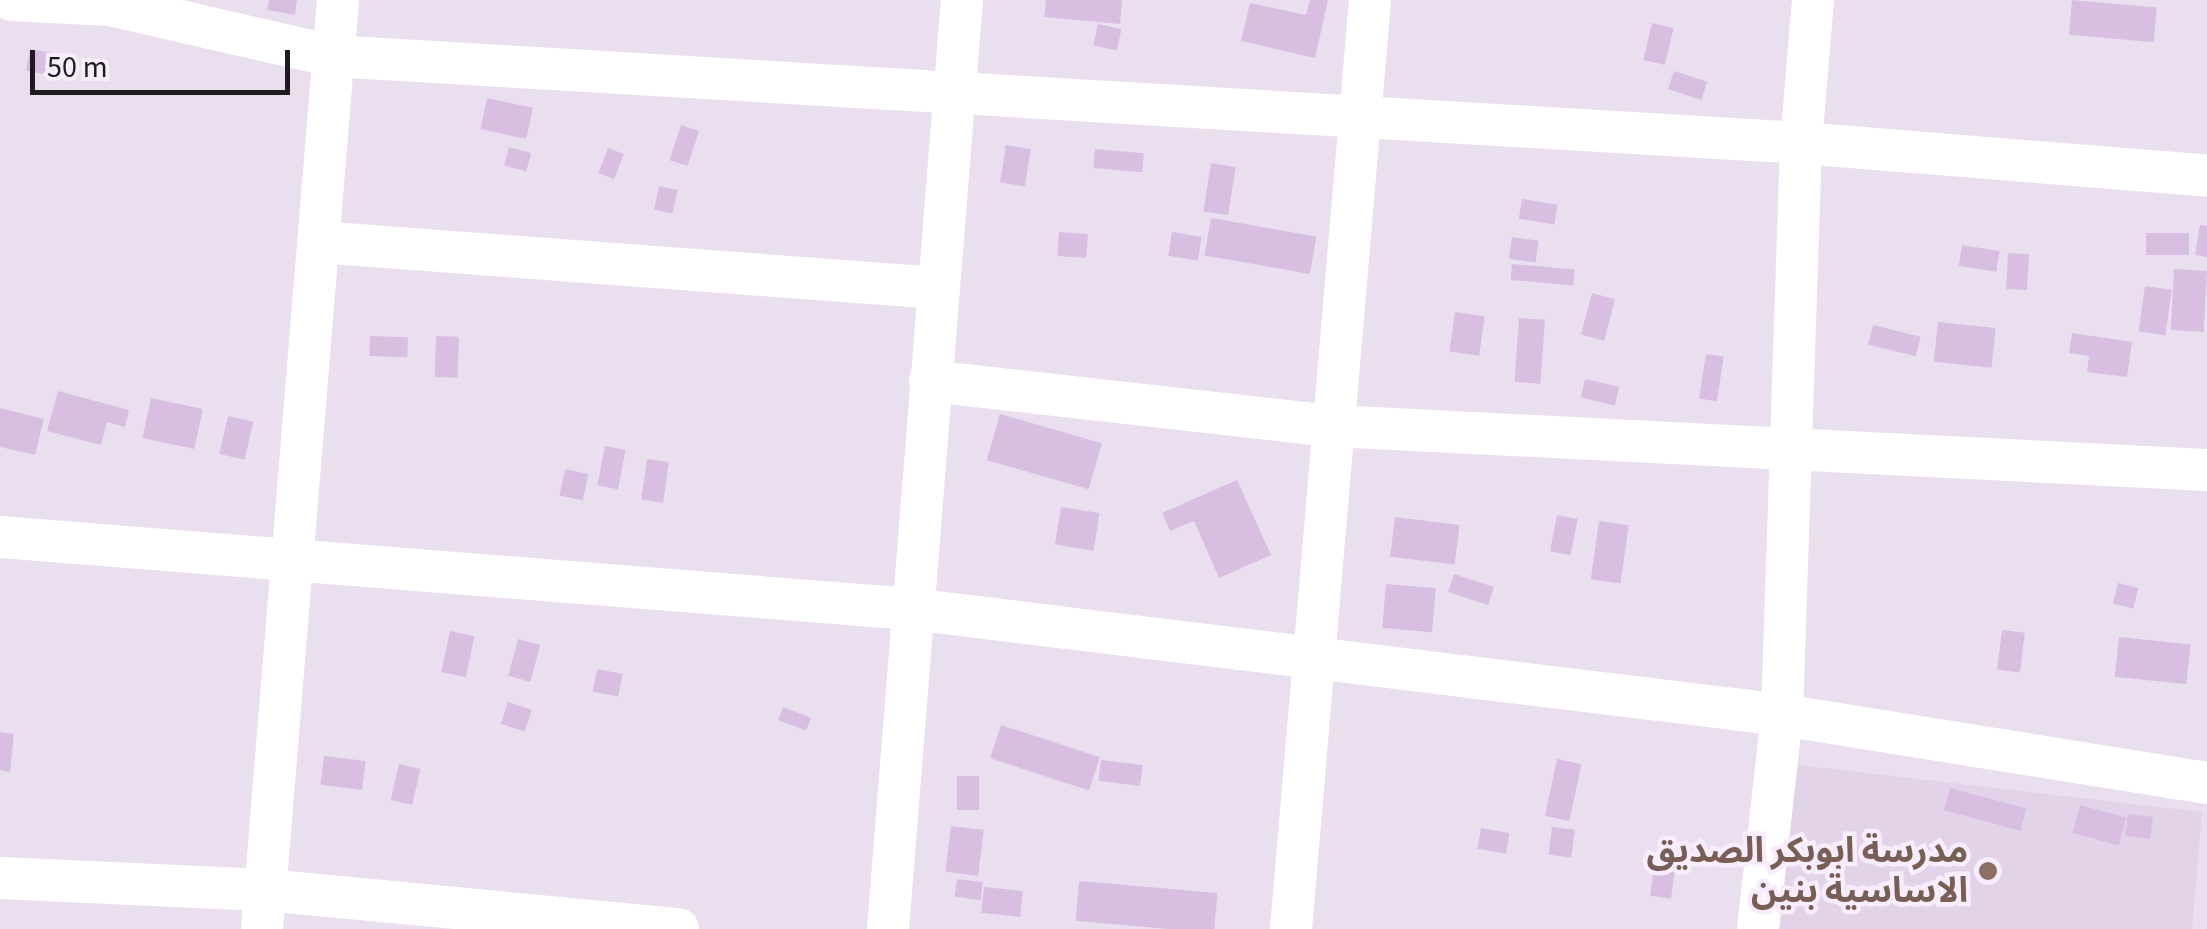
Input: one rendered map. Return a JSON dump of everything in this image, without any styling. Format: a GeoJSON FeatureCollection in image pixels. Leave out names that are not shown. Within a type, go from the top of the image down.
{"type":"FeatureCollection","features":[{"type":"Feature","properties":{"kind":"street"},"geometry":{"type":"LineString","coordinates":[[12,0],[110,5],[333,56],[954,98],[1801,143],[2207,176]]}},
{"type":"Feature","properties":{"kind":"street"},"geometry":{"type":"LineString","coordinates":[[263,910],[338,0]]}},
{"type":"Feature","properties":{"kind":"street"},"geometry":{"type":"LineString","coordinates":[[888,929],[962,0]]}},
{"type":"Feature","properties":{"kind":"street"},"geometry":{"type":"LineString","coordinates":[[1290,929],[1310,658],[1364,120],[1370,0]]}},
{"type":"Feature","properties":{"kind":"street"},"geometry":{"type":"LineString","coordinates":[[1758,929],[1782,715],[1801,143],[1813,0]]}},
{"type":"Feature","properties":{"kind":"street"},"geometry":{"type":"LineString","coordinates":[[318,242],[938,288]]}},
{"type":"Feature","properties":{"kind":"street"},"geometry":{"type":"LineString","coordinates":[[930,380],[1334,426],[2207,470]]}},
{"type":"Feature","properties":{"kind":"street"},"geometry":{"type":"LineString","coordinates":[[0,537],[911,609],[1782,715],[2207,783]]}},
{"type":"Feature","properties":{"kind":"street"},"geometry":{"type":"LineString","coordinates":[[0,878],[263,910],[678,929]]}},
{"type":"Feature","properties":{"kind":"shaded area","name":"مدرسة ابوبكر الصديق الاساسية بنين"},"geometry":{"type":"Polygon","coordinates":[[[1790,764],[2202,812],[2192,929],[1773,929],[1790,764]]]}},
{"type":"Feature","properties":{"kind":"building"},"geometry":{"type":"Polygon","coordinates":[[[269,0],[297,0],[295,15],[267,10],[269,0]]]}},
{"type":"Feature","properties":{"kind":"building"},"geometry":{"type":"Polygon","coordinates":[[[1046,0],[1122,0],[1120,24],[1044,17],[1046,0]]]}},
{"type":"Feature","properties":{"kind":"building"},"geometry":{"type":"Polygon","coordinates":[[[1310,0],[1328,0],[1315,58],[1241,41],[1250,3],[1306,15],[1310,0]]]}},
{"type":"Feature","properties":{"kind":"building"},"geometry":{"type":"Polygon","coordinates":[[[2072,0],[2157,7],[2154,42],[2069,35],[2072,0]]]}},
{"type":"Feature","properties":{"kind":"building"},"geometry":{"type":"Polygon","coordinates":[[[1652,23],[1673,28],[1665,65],[1643,60],[1652,23]]]}},
{"type":"Feature","properties":{"kind":"building"},"geometry":{"type":"Polygon","coordinates":[[[1098,24],[1121,29],[1117,51],[1093,46],[1098,24]]]}},
{"type":"Feature","properties":{"kind":"building"},"geometry":{"type":"Polygon","coordinates":[[[30,49],[59,54],[55,76],[26,71],[30,49]]]}},
{"type":"Feature","properties":{"kind":"building"},"geometry":{"type":"Polygon","coordinates":[[[1674,71],[1707,82],[1701,100],[1668,89],[1674,71]]]}},
{"type":"Feature","properties":{"kind":"building"},"geometry":{"type":"Polygon","coordinates":[[[487,98],[533,108],[526,139],[480,129],[487,98]]]}},
{"type":"Feature","properties":{"kind":"building"},"geometry":{"type":"Polygon","coordinates":[[[681,125],[699,131],[688,166],[670,160],[681,125]]]}},
{"type":"Feature","properties":{"kind":"building"},"geometry":{"type":"Polygon","coordinates":[[[1006,145],[1031,149],[1025,186],[1000,183],[1006,145]]]}},
{"type":"Feature","properties":{"kind":"building"},"geometry":{"type":"Polygon","coordinates":[[[509,147],[531,153],[526,171],[504,165],[509,147]]]}},
{"type":"Feature","properties":{"kind":"building"},"geometry":{"type":"Polygon","coordinates":[[[608,148],[624,154],[614,179],[598,173],[608,148]]]}},
{"type":"Feature","properties":{"kind":"building"},"geometry":{"type":"Polygon","coordinates":[[[1095,149],[1144,153],[1142,172],[1093,168],[1095,149]]]}},
{"type":"Feature","properties":{"kind":"building"},"geometry":{"type":"Polygon","coordinates":[[[1211,163],[1236,167],[1228,215],[1203,211],[1211,163]]]}},
{"type":"Feature","properties":{"kind":"building"},"geometry":{"type":"Polygon","coordinates":[[[659,186],[678,190],[673,213],[654,209],[659,186]]]}},
{"type":"Feature","properties":{"kind":"building"},"geometry":{"type":"Polygon","coordinates":[[[1522,199],[1558,205],[1554,224],[1519,219],[1522,199]]]}},
{"type":"Feature","properties":{"kind":"building"},"geometry":{"type":"Polygon","coordinates":[[[1211,218],[1316,237],[1310,274],[1204,255],[1211,218]]]}},
{"type":"Feature","properties":{"kind":"building"},"geometry":{"type":"Polygon","coordinates":[[[2200,225],[2207,226],[2207,257],[2195,255],[2200,225]]]}},
{"type":"Feature","properties":{"kind":"building"},"geometry":{"type":"Polygon","coordinates":[[[1059,232],[1088,234],[1086,258],[1057,256],[1059,232]]]}},
{"type":"Feature","properties":{"kind":"building"},"geometry":{"type":"Polygon","coordinates":[[[1172,232],[1202,237],[1198,260],[1168,256],[1172,232]]]}},
{"type":"Feature","properties":{"kind":"building"},"geometry":{"type":"Polygon","coordinates":[[[2146,233],[2189,233],[2189,255],[2146,255],[2146,233]]]}},
{"type":"Feature","properties":{"kind":"building"},"geometry":{"type":"Polygon","coordinates":[[[1512,237],[1539,241],[1536,263],[1509,259],[1512,237]]]}},
{"type":"Feature","properties":{"kind":"building"},"geometry":{"type":"Polygon","coordinates":[[[1962,245],[2000,251],[1996,272],[1959,266],[1962,245]]]}},
{"type":"Feature","properties":{"kind":"building"},"geometry":{"type":"Polygon","coordinates":[[[2008,253],[2029,254],[2027,290],[2006,289],[2008,253]]]}},
{"type":"Feature","properties":{"kind":"building"},"geometry":{"type":"Polygon","coordinates":[[[1512,264],[1575,269],[1573,285],[1511,280],[1512,264]]]}},
{"type":"Feature","properties":{"kind":"building"},"geometry":{"type":"Polygon","coordinates":[[[2174,269],[2207,271],[2204,332],[2171,330],[2174,269]]]}},
{"type":"Feature","properties":{"kind":"building"},"geometry":{"type":"Polygon","coordinates":[[[2145,286],[2172,290],[2165,335],[2139,332],[2145,286]]]}},
{"type":"Feature","properties":{"kind":"building"},"geometry":{"type":"Polygon","coordinates":[[[1592,293],[1615,299],[1604,341],[1581,335],[1592,293]]]}},
{"type":"Feature","properties":{"kind":"building"},"geometry":{"type":"Polygon","coordinates":[[[1455,312],[1485,316],[1479,356],[1449,352],[1455,312]]]}},
{"type":"Feature","properties":{"kind":"building"},"geometry":{"type":"Polygon","coordinates":[[[1519,318],[1545,320],[1540,384],[1515,382],[1519,318]]]}},
{"type":"Feature","properties":{"kind":"building"},"geometry":{"type":"Polygon","coordinates":[[[1938,322],[1996,328],[1992,368],[1934,362],[1938,322]]]}},
{"type":"Feature","properties":{"kind":"building"},"geometry":{"type":"Polygon","coordinates":[[[1873,325],[1921,337],[1916,356],[1868,344],[1873,325]]]}},
{"type":"Feature","properties":{"kind":"building"},"geometry":{"type":"Polygon","coordinates":[[[2072,333],[2132,342],[2127,377],[2087,372],[2089,356],[2069,353],[2072,333]]]}},
{"type":"Feature","properties":{"kind":"building"},"geometry":{"type":"Polygon","coordinates":[[[370,336],[408,337],[407,357],[369,356],[370,336]]]}},
{"type":"Feature","properties":{"kind":"building"},"geometry":{"type":"Polygon","coordinates":[[[436,336],[459,337],[458,378],[435,377],[436,336]]]}},
{"type":"Feature","properties":{"kind":"building"},"geometry":{"type":"Polygon","coordinates":[[[1706,354],[1724,357],[1717,401],[1699,398],[1706,354]]]}},
{"type":"Feature","properties":{"kind":"building"},"geometry":{"type":"Polygon","coordinates":[[[1585,379],[1619,387],[1615,405],[1581,398],[1585,379]]]}},
{"type":"Feature","properties":{"kind":"building"},"geometry":{"type":"Polygon","coordinates":[[[58,391],[129,410],[125,427],[107,422],[101,445],[47,431],[58,391]]]}},
{"type":"Feature","properties":{"kind":"building"},"geometry":{"type":"Polygon","coordinates":[[[151,398],[203,409],[194,449],[142,438],[151,398]]]}},
{"type":"Feature","properties":{"kind":"building"},"geometry":{"type":"Polygon","coordinates":[[[0,408],[44,419],[35,455],[0,447],[0,408]]]}},
{"type":"Feature","properties":{"kind":"building"},"geometry":{"type":"Polygon","coordinates":[[[1000,414],[1102,443],[1089,489],[987,460],[1000,414]]]}},
{"type":"Feature","properties":{"kind":"building"},"geometry":{"type":"Polygon","coordinates":[[[228,416],[253,422],[245,460],[219,454],[228,416]]]}},
{"type":"Feature","properties":{"kind":"building"},"geometry":{"type":"Polygon","coordinates":[[[605,446],[626,450],[618,489],[597,485],[605,446]]]}},
{"type":"Feature","properties":{"kind":"building"},"geometry":{"type":"Polygon","coordinates":[[[647,459],[669,462],[663,503],[641,500],[647,459]]]}},
{"type":"Feature","properties":{"kind":"building"},"geometry":{"type":"Polygon","coordinates":[[[565,469],[588,474],[583,500],[559,495],[565,469]]]}},
{"type":"Feature","properties":{"kind":"building"},"geometry":{"type":"Polygon","coordinates":[[[1237,480],[1271,555],[1219,578],[1194,521],[1170,531],[1162,513],[1237,480]]]}},
{"type":"Feature","properties":{"kind":"building"},"geometry":{"type":"Polygon","coordinates":[[[1061,507],[1100,513],[1094,551],[1055,545],[1061,507]]]}},
{"type":"Feature","properties":{"kind":"building"},"geometry":{"type":"Polygon","coordinates":[[[1557,515],[1578,519],[1571,555],[1550,551],[1557,515]]]}},
{"type":"Feature","properties":{"kind":"building"},"geometry":{"type":"Polygon","coordinates":[[[1395,517],[1460,525],[1455,565],[1390,557],[1395,517]]]}},
{"type":"Feature","properties":{"kind":"building"},"geometry":{"type":"Polygon","coordinates":[[[1599,521],[1629,525],[1620,584],[1591,579],[1599,521]]]}},
{"type":"Feature","properties":{"kind":"building"},"geometry":{"type":"Polygon","coordinates":[[[1454,574],[1494,587],[1488,605],[1448,592],[1454,574]]]}},
{"type":"Feature","properties":{"kind":"building"},"geometry":{"type":"Polygon","coordinates":[[[2118,583],[2138,588],[2133,608],[2113,603],[2118,583]]]}},
{"type":"Feature","properties":{"kind":"building"},"geometry":{"type":"Polygon","coordinates":[[[1386,584],[1436,588],[1432,632],[1382,628],[1386,584]]]}},
{"type":"Feature","properties":{"kind":"building"},"geometry":{"type":"Polygon","coordinates":[[[2002,630],[2025,633],[2020,673],[1997,670],[2002,630]]]}},
{"type":"Feature","properties":{"kind":"building"},"geometry":{"type":"Polygon","coordinates":[[[450,631],[474,636],[466,677],[441,672],[450,631]]]}},
{"type":"Feature","properties":{"kind":"building"},"geometry":{"type":"Polygon","coordinates":[[[2119,637],[2191,645],[2186,684],[2115,677],[2119,637]]]}},
{"type":"Feature","properties":{"kind":"building"},"geometry":{"type":"Polygon","coordinates":[[[518,639],[540,645],[530,682],[508,676],[518,639]]]}},
{"type":"Feature","properties":{"kind":"building"},"geometry":{"type":"Polygon","coordinates":[[[597,669],[623,674],[618,697],[593,692],[597,669]]]}},
{"type":"Feature","properties":{"kind":"building"},"geometry":{"type":"Polygon","coordinates":[[[508,702],[532,710],[525,732],[501,724],[508,702]]]}},
{"type":"Feature","properties":{"kind":"building"},"geometry":{"type":"Polygon","coordinates":[[[783,707],[811,718],[806,731],[778,720],[783,707]]]}},
{"type":"Feature","properties":{"kind":"building"},"geometry":{"type":"Polygon","coordinates":[[[1001,725],[1100,757],[1089,790],[990,758],[1001,725]]]}},
{"type":"Feature","properties":{"kind":"building"},"geometry":{"type":"Polygon","coordinates":[[[0,732],[14,734],[10,772],[0,770],[0,732]]]}},
{"type":"Feature","properties":{"kind":"building"},"geometry":{"type":"Polygon","coordinates":[[[324,756],[366,761],[362,790],[320,785],[324,756]]]}},
{"type":"Feature","properties":{"kind":"building"},"geometry":{"type":"Polygon","coordinates":[[[1557,759],[1581,764],[1569,821],[1545,816],[1557,759]]]}},
{"type":"Feature","properties":{"kind":"building"},"geometry":{"type":"Polygon","coordinates":[[[1101,760],[1143,765],[1140,786],[1098,781],[1101,760]]]}},
{"type":"Feature","properties":{"kind":"building"},"geometry":{"type":"Polygon","coordinates":[[[399,764],[420,769],[412,805],[391,800],[399,764]]]}},
{"type":"Feature","properties":{"kind":"building"},"geometry":{"type":"Polygon","coordinates":[[[957,776],[979,776],[979,810],[957,810],[957,776]]]}},
{"type":"Feature","properties":{"kind":"building"},"geometry":{"type":"Polygon","coordinates":[[[1950,788],[2026,808],[2020,831],[1944,810],[1950,788]]]}},
{"type":"Feature","properties":{"kind":"building"},"geometry":{"type":"Polygon","coordinates":[[[2080,805],[2126,817],[2119,845],[2072,833],[2080,805]]]}},
{"type":"Feature","properties":{"kind":"building"},"geometry":{"type":"Polygon","coordinates":[[[2128,814],[2153,817],[2150,839],[2125,836],[2128,814]]]}},
{"type":"Feature","properties":{"kind":"building"},"geometry":{"type":"Polygon","coordinates":[[[951,826],[984,830],[978,876],[945,872],[951,826]]]}},
{"type":"Feature","properties":{"kind":"building"},"geometry":{"type":"Polygon","coordinates":[[[1552,827],[1575,830],[1571,858],[1549,855],[1552,827]]]}},
{"type":"Feature","properties":{"kind":"building"},"geometry":{"type":"Polygon","coordinates":[[[1481,828],[1510,833],[1506,854],[1477,849],[1481,828]]]}},
{"type":"Feature","properties":{"kind":"building"},"geometry":{"type":"Polygon","coordinates":[[[1654,868],[1675,871],[1671,899],[1650,896],[1654,868]]]}},
{"type":"Feature","properties":{"kind":"building"},"geometry":{"type":"Polygon","coordinates":[[[957,879],[983,882],[981,900],[955,897],[957,879]]]}},
{"type":"Feature","properties":{"kind":"building"},"geometry":{"type":"Polygon","coordinates":[[[1079,881],[1217,893],[1214,929],[1076,921],[1079,881]]]}},
{"type":"Feature","properties":{"kind":"building"},"geometry":{"type":"Polygon","coordinates":[[[984,887],[1023,891],[1020,917],[981,913],[984,887]]]}},
{"type":"Feature","properties":{"kind":"place","name":"مدرسة ابوبكر الصديق الاساسية بنين"},"geometry":{"type":"Point","coordinates":[1988,871]}}]}
